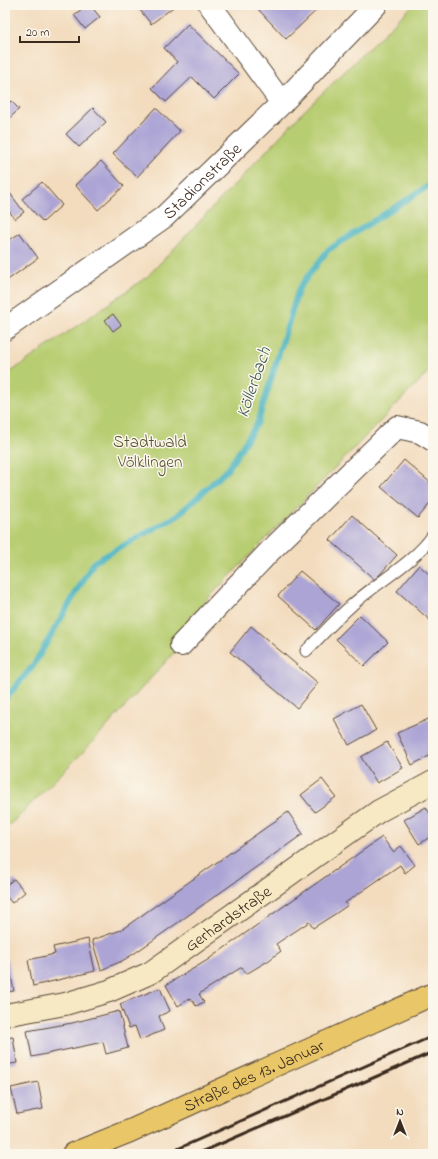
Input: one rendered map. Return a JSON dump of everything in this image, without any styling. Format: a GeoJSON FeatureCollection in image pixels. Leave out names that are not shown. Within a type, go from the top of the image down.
{"type":"FeatureCollection","features":[{"type":"Feature","properties":{"kind":"main road","name":"Straße des 13. Januar"},"geometry":{"type":"LineString","coordinates":[[73,1154],[130,1131],[433,994]]}},
{"type":"Feature","properties":{"kind":"street"},"geometry":{"type":"LineString","coordinates":[[210,5],[282,103]]}},
{"type":"Feature","properties":{"kind":"street","name":"Stadionstraße"},"geometry":{"type":"LineString","coordinates":[[5,329],[164,217],[282,103],[376,5]]}},
{"type":"Feature","properties":{"kind":"street"},"geometry":{"type":"LineString","coordinates":[[181,644],[269,552],[398,426],[420,432],[433,440]]}},
{"type":"Feature","properties":{"kind":"street","name":"Gerhardstraße"},"geometry":{"type":"LineString","coordinates":[[5,1015],[65,1004],[109,991],[150,973],[379,811],[433,782]]}},
{"type":"Feature","properties":{"kind":"lane"},"geometry":{"type":"LineString","coordinates":[[306,651],[352,605],[394,572],[429,541],[433,535]]}},
{"type":"Feature","properties":{"kind":"green space","name":"Stadtwald Völklingen"},"geometry":{"type":"Polygon","coordinates":[[[413,5],[433,5],[433,367],[189,618],[181,645],[90,745],[15,820],[5,828],[5,376],[147,277],[303,112],[413,5]]]}},
{"type":"Feature","properties":{"kind":"building"},"geometry":{"type":"Polygon","coordinates":[[[87,5],[90,5],[100,17],[85,29],[74,15],[87,5]]]}},
{"type":"Feature","properties":{"kind":"building"},"geometry":{"type":"Polygon","coordinates":[[[136,5],[176,5],[151,24],[136,5]]]}},
{"type":"Feature","properties":{"kind":"building"},"geometry":{"type":"Polygon","coordinates":[[[260,5],[322,5],[286,39],[257,8],[260,5]]]}},
{"type":"Feature","properties":{"kind":"building"},"geometry":{"type":"Polygon","coordinates":[[[188,24],[239,74],[214,99],[192,77],[166,102],[152,88],[177,62],[164,48],[188,24]]]}},
{"type":"Feature","properties":{"kind":"building"},"geometry":{"type":"Polygon","coordinates":[[[11,101],[19,109],[9,119],[5,114],[5,107],[11,101]]]}},
{"type":"Feature","properties":{"kind":"building"},"geometry":{"type":"Polygon","coordinates":[[[93,108],[106,122],[79,147],[66,134],[93,108]]]}},
{"type":"Feature","properties":{"kind":"building"},"geometry":{"type":"Polygon","coordinates":[[[156,108],[180,131],[137,177],[113,154],[156,108]]]}},
{"type":"Feature","properties":{"kind":"building"},"geometry":{"type":"Polygon","coordinates":[[[101,161],[124,186],[98,210],[75,185],[101,161]]]}},
{"type":"Feature","properties":{"kind":"building"},"geometry":{"type":"Polygon","coordinates":[[[42,182],[62,205],[43,222],[22,199],[42,182]]]}},
{"type":"Feature","properties":{"kind":"building"},"geometry":{"type":"Polygon","coordinates":[[[5,188],[24,212],[15,219],[5,206],[5,188]]]}},
{"type":"Feature","properties":{"kind":"building"},"geometry":{"type":"Polygon","coordinates":[[[20,233],[38,258],[5,282],[5,243],[20,233]]]}},
{"type":"Feature","properties":{"kind":"building"},"geometry":{"type":"Polygon","coordinates":[[[113,314],[121,325],[113,331],[105,320],[113,314]]]}},
{"type":"Feature","properties":{"kind":"building"},"geometry":{"type":"Polygon","coordinates":[[[404,460],[433,485],[433,500],[418,518],[381,487],[404,460]]]}},
{"type":"Feature","properties":{"kind":"building"},"geometry":{"type":"Polygon","coordinates":[[[352,515],[397,555],[375,580],[330,540],[352,515]]]}},
{"type":"Feature","properties":{"kind":"building"},"geometry":{"type":"Polygon","coordinates":[[[419,565],[433,578],[433,623],[397,591],[419,565]]]}},
{"type":"Feature","properties":{"kind":"building"},"geometry":{"type":"Polygon","coordinates":[[[300,571],[339,604],[316,630],[278,596],[300,571]]]}},
{"type":"Feature","properties":{"kind":"building"},"geometry":{"type":"Polygon","coordinates":[[[360,615],[388,642],[364,666],[336,639],[360,615]]]}},
{"type":"Feature","properties":{"kind":"building"},"geometry":{"type":"Polygon","coordinates":[[[251,626],[318,683],[297,708],[230,652],[251,626]]]}},
{"type":"Feature","properties":{"kind":"building"},"geometry":{"type":"Polygon","coordinates":[[[361,704],[376,730],[349,745],[334,719],[361,704]]]}},
{"type":"Feature","properties":{"kind":"building"},"geometry":{"type":"Polygon","coordinates":[[[433,717],[433,754],[412,765],[397,733],[433,717]]]}},
{"type":"Feature","properties":{"kind":"building"},"geometry":{"type":"Polygon","coordinates":[[[387,742],[403,768],[377,783],[361,757],[387,742]]]}},
{"type":"Feature","properties":{"kind":"building"},"geometry":{"type":"Polygon","coordinates":[[[322,779],[336,797],[315,812],[301,795],[322,779]]]}},
{"type":"Feature","properties":{"kind":"building"},"geometry":{"type":"Polygon","coordinates":[[[426,807],[433,819],[433,835],[419,844],[404,820],[426,807]]]}},
{"type":"Feature","properties":{"kind":"building"},"geometry":{"type":"Polygon","coordinates":[[[288,812],[303,834],[135,953],[122,961],[101,970],[92,940],[121,930],[288,812]]]}},
{"type":"Feature","properties":{"kind":"building"},"geometry":{"type":"Polygon","coordinates":[[[382,837],[393,852],[401,846],[415,865],[405,873],[400,865],[345,903],[348,905],[313,928],[309,922],[276,944],[281,951],[268,961],[246,974],[242,967],[199,994],[204,1002],[196,1006],[191,998],[178,1006],[166,985],[206,961],[382,837]]]}},
{"type":"Feature","properties":{"kind":"building"},"geometry":{"type":"Polygon","coordinates":[[[14,879],[25,892],[12,903],[5,895],[5,886],[14,879]]]}},
{"type":"Feature","properties":{"kind":"building"},"geometry":{"type":"Polygon","coordinates":[[[88,939],[95,971],[33,986],[28,960],[55,954],[53,947],[88,939]]]}},
{"type":"Feature","properties":{"kind":"building"},"geometry":{"type":"Polygon","coordinates":[[[5,960],[8,960],[14,991],[5,992],[5,960]]]}},
{"type":"Feature","properties":{"kind":"building"},"geometry":{"type":"Polygon","coordinates":[[[160,988],[170,1011],[159,1016],[164,1030],[140,1040],[135,1026],[129,1028],[120,1004],[160,988]]]}},
{"type":"Feature","properties":{"kind":"building"},"geometry":{"type":"Polygon","coordinates":[[[119,1011],[128,1048],[106,1054],[103,1042],[32,1057],[27,1031],[72,1023],[119,1011]]]}},
{"type":"Feature","properties":{"kind":"building"},"geometry":{"type":"Polygon","coordinates":[[[13,1037],[17,1063],[5,1065],[5,1038],[13,1037]]]}},
{"type":"Feature","properties":{"kind":"building"},"geometry":{"type":"Polygon","coordinates":[[[38,1082],[43,1109],[17,1114],[11,1088],[38,1082]]]}},
{"type":"Feature","properties":{"kind":"waterway","name":"Köllerbach"},"geometry":{"type":"LineString","coordinates":[[5,699],[33,666],[94,562],[178,515],[228,469],[258,422],[299,288],[328,250],[433,183]]}},
{"type":"Feature","properties":{"kind":"railway"},"geometry":{"type":"LineString","coordinates":[[166,1154],[433,1036]]}},
{"type":"Feature","properties":{"kind":"railway"},"geometry":{"type":"LineString","coordinates":[[197,1154],[433,1052]]}}]}
